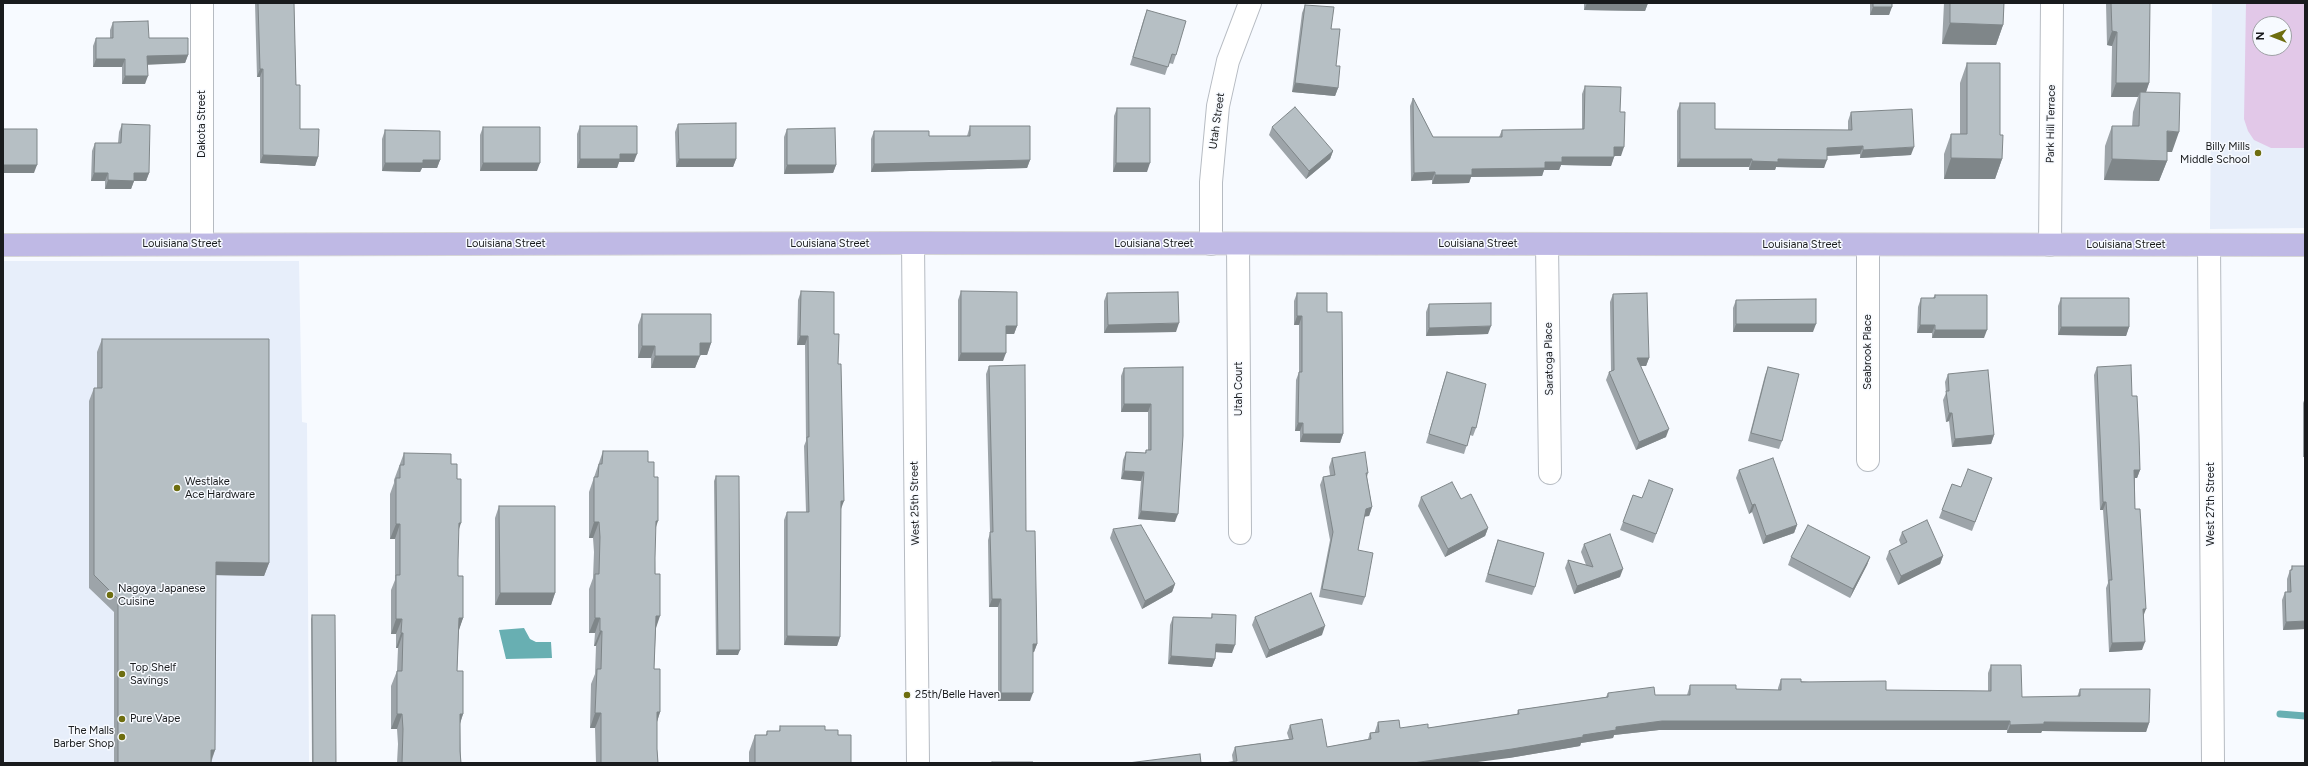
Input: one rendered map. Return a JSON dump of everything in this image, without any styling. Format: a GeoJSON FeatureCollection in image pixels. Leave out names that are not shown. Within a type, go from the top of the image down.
{"type":"FeatureCollection","features":[{"type":"Feature","properties":{"kind":"main road","name":"Louisiana Street"},"geometry":{"type":"LineString","coordinates":[[3,245],[913,243],[2305,245]]}},
{"type":"Feature","properties":{"kind":"street","name":"Dakota Street"},"geometry":{"type":"LineString","coordinates":[[202,3],[202,244]]}},
{"type":"Feature","properties":{"kind":"street","name":"Utah Street"},"geometry":{"type":"LineString","coordinates":[[1211,244],[1211,182],[1218,106],[1228,60],[1250,3]]}},
{"type":"Feature","properties":{"kind":"street","name":"Park Hill Terrace"},"geometry":{"type":"LineString","coordinates":[[2050,245],[2052,3]]}},
{"type":"Feature","properties":{"kind":"street","name":"West 25th Street"},"geometry":{"type":"LineString","coordinates":[[913,243],[918,763]]}},
{"type":"Feature","properties":{"kind":"street","name":"Utah Court"},"geometry":{"type":"LineString","coordinates":[[1238,244],[1240,533]]}},
{"type":"Feature","properties":{"kind":"street","name":"Saratoga Place"},"geometry":{"type":"LineString","coordinates":[[1547,244],[1550,474]]}},
{"type":"Feature","properties":{"kind":"street","name":"Seabrook Place"},"geometry":{"type":"LineString","coordinates":[[1868,245],[1868,460]]}},
{"type":"Feature","properties":{"kind":"street","name":"West 27th Street"},"geometry":{"type":"LineString","coordinates":[[2209,245],[2213,763]]}},
{"type":"Feature","properties":{"kind":"shaded area","name":"Billy Mills Middle School"},"geometry":{"type":"Polygon","coordinates":[[[2212,3],[2305,3],[2305,228],[2210,229],[2212,3]]]}},
{"type":"Feature","properties":{"kind":"shaded area"},"geometry":{"type":"Polygon","coordinates":[[[2246,3],[2305,3],[2305,148],[2271,148],[2254,140],[2248,131],[2244,119],[2246,3]]]}},
{"type":"Feature","properties":{"kind":"shaded area"},"geometry":{"type":"Polygon","coordinates":[[[3,261],[299,261],[302,422],[307,423],[309,763],[3,763],[3,261]]]}},
{"type":"Feature","properties":{"kind":"water"},"geometry":{"type":"Polygon","coordinates":[[[524,628],[530,639],[536,642],[551,642],[552,658],[506,659],[499,630],[524,628]]]}},
{"type":"Feature","properties":{"kind":"building"},"geometry":{"type":"Polygon","coordinates":[[[258,3],[294,3],[296,85],[300,85],[300,129],[319,129],[318,157],[263,155],[263,69],[260,69],[258,3]]]}},
{"type":"Feature","properties":{"kind":"building"},"geometry":{"type":"Polygon","coordinates":[[[1873,3],[1892,3],[1892,7],[1873,7],[1873,3]]]}},
{"type":"Feature","properties":{"kind":"building"},"geometry":{"type":"Polygon","coordinates":[[[1950,3],[2004,3],[2003,25],[1950,23],[1950,3]]]}},
{"type":"Feature","properties":{"kind":"building"},"geometry":{"type":"Polygon","coordinates":[[[2111,3],[2150,3],[2149,83],[2116,83],[2117,32],[2112,31],[2111,3]]]}},
{"type":"Feature","properties":{"kind":"building"},"geometry":{"type":"Polygon","coordinates":[[[1305,5],[1334,7],[1331,29],[1340,29],[1336,66],[1340,66],[1338,88],[1295,83],[1305,5]]]}},
{"type":"Feature","properties":{"kind":"building"},"geometry":{"type":"Polygon","coordinates":[[[1147,10],[1186,21],[1176,55],[1172,54],[1168,67],[1133,57],[1147,10]]]}},
{"type":"Feature","properties":{"kind":"building"},"geometry":{"type":"Polygon","coordinates":[[[148,21],[149,38],[188,38],[188,55],[147,56],[148,76],[125,76],[125,59],[96,59],[96,38],[113,38],[113,22],[148,21]]]}},
{"type":"Feature","properties":{"kind":"building"},"geometry":{"type":"Polygon","coordinates":[[[1967,63],[2000,63],[2000,135],[2003,135],[2002,159],[1951,158],[1951,134],[1967,134],[1967,63]]]}},
{"type":"Feature","properties":{"kind":"building"},"geometry":{"type":"Polygon","coordinates":[[[1585,86],[1621,87],[1620,112],[1625,112],[1624,147],[1614,147],[1614,157],[1562,157],[1562,162],[1545,162],[1545,168],[1472,169],[1472,175],[1435,175],[1435,172],[1414,173],[1413,98],[1433,137],[1502,137],[1502,130],[1584,129],[1585,86]]]}},
{"type":"Feature","properties":{"kind":"building"},"geometry":{"type":"Polygon","coordinates":[[[2140,92],[2180,93],[2179,132],[2167,131],[2167,161],[2112,159],[2112,126],[2139,126],[2140,92]]]}},
{"type":"Feature","properties":{"kind":"building"},"geometry":{"type":"Polygon","coordinates":[[[1680,103],[1715,103],[1715,129],[1852,130],[1851,112],[1912,109],[1914,147],[1863,150],[1863,146],[1827,148],[1827,160],[1778,159],[1778,162],[1752,161],[1752,159],[1680,159],[1680,103]]]}},
{"type":"Feature","properties":{"kind":"building"},"geometry":{"type":"Polygon","coordinates":[[[1295,107],[1333,151],[1309,171],[1272,127],[1295,107]]]}},
{"type":"Feature","properties":{"kind":"building"},"geometry":{"type":"Polygon","coordinates":[[[1117,108],[1150,108],[1150,163],[1116,163],[1117,108]]]}},
{"type":"Feature","properties":{"kind":"building"},"geometry":{"type":"Polygon","coordinates":[[[736,123],[736,159],[679,159],[678,124],[736,123]]]}},
{"type":"Feature","properties":{"kind":"building"},"geometry":{"type":"Polygon","coordinates":[[[122,124],[150,125],[149,173],[134,173],[134,181],[108,180],[108,173],[94,173],[95,143],[121,143],[122,124]]]}},
{"type":"Feature","properties":{"kind":"building"},"geometry":{"type":"Polygon","coordinates":[[[580,126],[637,126],[637,154],[620,154],[620,159],[580,159],[580,126]]]}},
{"type":"Feature","properties":{"kind":"building"},"geometry":{"type":"Polygon","coordinates":[[[970,126],[1030,126],[1030,160],[874,164],[874,131],[929,131],[929,136],[970,136],[970,126]]]}},
{"type":"Feature","properties":{"kind":"building"},"geometry":{"type":"Polygon","coordinates":[[[483,127],[540,127],[540,163],[483,163],[483,127]]]}},
{"type":"Feature","properties":{"kind":"building"},"geometry":{"type":"Polygon","coordinates":[[[835,128],[836,165],[787,165],[787,129],[835,128]]]}},
{"type":"Feature","properties":{"kind":"building"},"geometry":{"type":"Polygon","coordinates":[[[3,129],[37,129],[37,165],[3,165],[3,129]]]}},
{"type":"Feature","properties":{"kind":"building"},"geometry":{"type":"Polygon","coordinates":[[[385,130],[440,131],[440,160],[423,160],[423,163],[385,163],[385,130]]]}},
{"type":"Feature","properties":{"kind":"building"},"geometry":{"type":"Polygon","coordinates":[[[801,291],[834,292],[834,334],[839,334],[838,364],[841,364],[844,501],[841,501],[840,637],[787,636],[787,512],[809,512],[807,437],[809,437],[808,336],[800,336],[801,291]]]}},
{"type":"Feature","properties":{"kind":"building"},"geometry":{"type":"Polygon","coordinates":[[[961,291],[1017,292],[1017,326],[1006,326],[1006,353],[961,353],[961,291]]]}},
{"type":"Feature","properties":{"kind":"building"},"geometry":{"type":"Polygon","coordinates":[[[1178,292],[1179,323],[1108,325],[1107,293],[1178,292]]]}},
{"type":"Feature","properties":{"kind":"building"},"geometry":{"type":"Polygon","coordinates":[[[1297,293],[1327,293],[1327,312],[1342,312],[1343,434],[1303,434],[1303,423],[1298,423],[1299,372],[1302,372],[1302,316],[1297,316],[1297,293]]]}},
{"type":"Feature","properties":{"kind":"building"},"geometry":{"type":"Polygon","coordinates":[[[1647,293],[1649,358],[1637,358],[1669,429],[1639,442],[1609,372],[1614,370],[1613,294],[1647,293]]]}},
{"type":"Feature","properties":{"kind":"building"},"geometry":{"type":"Polygon","coordinates":[[[1935,295],[1987,295],[1987,330],[1935,330],[1935,325],[1920,325],[1921,298],[1935,298],[1935,295]]]}},
{"type":"Feature","properties":{"kind":"building"},"geometry":{"type":"Polygon","coordinates":[[[2061,298],[2129,298],[2129,327],[2061,327],[2061,298]]]}},
{"type":"Feature","properties":{"kind":"building"},"geometry":{"type":"Polygon","coordinates":[[[1816,299],[1816,324],[1736,324],[1736,300],[1816,299]]]}},
{"type":"Feature","properties":{"kind":"building"},"geometry":{"type":"Polygon","coordinates":[[[1491,303],[1491,326],[1429,328],[1429,304],[1491,303]]]}},
{"type":"Feature","properties":{"kind":"building"},"geometry":{"type":"Polygon","coordinates":[[[642,314],[711,314],[711,343],[700,343],[700,356],[655,356],[655,346],[642,346],[642,314]]]}},
{"type":"Feature","properties":{"kind":"building","name":"Westlake Ace Hardware"},"geometry":{"type":"Polygon","coordinates":[[[102,339],[269,339],[269,563],[216,562],[215,750],[211,750],[211,763],[118,763],[118,599],[94,575],[94,388],[102,388],[102,339]]]}},
{"type":"Feature","properties":{"kind":"building"},"geometry":{"type":"Polygon","coordinates":[[[1025,365],[1026,531],[1035,531],[1037,644],[1033,644],[1033,693],[1001,693],[1001,599],[992,599],[990,532],[993,532],[989,366],[1025,365]]]}},
{"type":"Feature","properties":{"kind":"building"},"geometry":{"type":"Polygon","coordinates":[[[2131,365],[2132,396],[2137,396],[2140,470],[2134,470],[2135,509],[2140,509],[2146,609],[2143,609],[2145,642],[2112,643],[2109,580],[2112,580],[2106,502],[2103,502],[2097,367],[2131,365]]]}},
{"type":"Feature","properties":{"kind":"building"},"geometry":{"type":"Polygon","coordinates":[[[1183,367],[1183,436],[1178,514],[1141,511],[1144,472],[1124,471],[1126,452],[1146,453],[1146,450],[1151,450],[1151,404],[1124,404],[1124,368],[1183,367]]]}},
{"type":"Feature","properties":{"kind":"building"},"geometry":{"type":"Polygon","coordinates":[[[1768,367],[1799,374],[1782,441],[1751,433],[1768,367]]]}},
{"type":"Feature","properties":{"kind":"building"},"geometry":{"type":"Polygon","coordinates":[[[1988,370],[1994,435],[1955,439],[1952,413],[1949,413],[1946,391],[1949,391],[1948,374],[1988,370]]]}},
{"type":"Feature","properties":{"kind":"building"},"geometry":{"type":"Polygon","coordinates":[[[1447,372],[1486,384],[1476,428],[1472,427],[1467,446],[1429,434],[1447,372]]]}},
{"type":"Feature","properties":{"kind":"building"},"geometry":{"type":"Polygon","coordinates":[[[603,451],[648,451],[648,462],[654,462],[654,477],[658,477],[658,521],[656,521],[655,574],[660,574],[660,616],[656,616],[654,669],[660,669],[660,712],[657,712],[658,763],[601,763],[601,713],[595,713],[597,669],[601,669],[602,631],[600,631],[600,618],[595,618],[595,574],[599,574],[600,537],[599,522],[594,522],[594,477],[598,477],[599,464],[602,464],[603,451]]]}},
{"type":"Feature","properties":{"kind":"building"},"geometry":{"type":"Polygon","coordinates":[[[1365,452],[1368,473],[1366,473],[1372,507],[1366,509],[1358,550],[1373,553],[1365,597],[1322,589],[1333,532],[1323,477],[1335,475],[1332,458],[1365,452]]]}},
{"type":"Feature","properties":{"kind":"building"},"geometry":{"type":"Polygon","coordinates":[[[404,453],[451,454],[451,464],[457,464],[457,479],[461,479],[461,523],[459,523],[458,576],[463,576],[463,618],[459,618],[457,671],[463,671],[463,714],[460,714],[461,763],[402,763],[402,714],[397,714],[397,671],[402,671],[403,633],[401,633],[402,619],[396,619],[396,575],[400,575],[400,524],[396,524],[396,478],[400,478],[400,465],[404,465],[404,453]]]}},
{"type":"Feature","properties":{"kind":"building"},"geometry":{"type":"Polygon","coordinates":[[[1773,458],[1797,525],[1766,536],[1755,504],[1752,505],[1739,470],[1773,458]]]}},
{"type":"Feature","properties":{"kind":"building"},"geometry":{"type":"Polygon","coordinates":[[[1968,469],[1992,478],[1975,522],[1942,510],[1952,484],[1961,487],[1968,469]]]}},
{"type":"Feature","properties":{"kind":"building"},"geometry":{"type":"Polygon","coordinates":[[[716,476],[739,476],[740,650],[718,650],[716,476]]]}},
{"type":"Feature","properties":{"kind":"building"},"geometry":{"type":"Polygon","coordinates":[[[1649,480],[1673,489],[1656,534],[1623,522],[1633,495],[1642,498],[1649,480]]]}},
{"type":"Feature","properties":{"kind":"building"},"geometry":{"type":"Polygon","coordinates":[[[1452,482],[1461,499],[1471,494],[1488,528],[1448,549],[1421,497],[1452,482]]]}},
{"type":"Feature","properties":{"kind":"building"},"geometry":{"type":"Polygon","coordinates":[[[499,506],[555,506],[555,593],[500,593],[499,506]]]}},
{"type":"Feature","properties":{"kind":"building"},"geometry":{"type":"Polygon","coordinates":[[[1927,520],[1943,556],[1901,576],[1889,551],[1907,542],[1902,532],[1927,520]]]}},
{"type":"Feature","properties":{"kind":"building"},"geometry":{"type":"Polygon","coordinates":[[[1141,525],[1175,584],[1145,601],[1113,529],[1141,525]]]}},
{"type":"Feature","properties":{"kind":"building"},"geometry":{"type":"Polygon","coordinates":[[[1808,525],[1870,557],[1853,589],[1791,557],[1808,525]]]}},
{"type":"Feature","properties":{"kind":"building"},"geometry":{"type":"Polygon","coordinates":[[[1610,534],[1623,569],[1577,586],[1568,560],[1593,567],[1584,544],[1610,534]]]}},
{"type":"Feature","properties":{"kind":"building"},"geometry":{"type":"Polygon","coordinates":[[[1498,540],[1544,553],[1535,587],[1488,574],[1498,540]]]}},
{"type":"Feature","properties":{"kind":"building"},"geometry":{"type":"Polygon","coordinates":[[[2292,566],[2305,566],[2305,621],[2286,622],[2285,592],[2291,592],[2290,570],[2292,570],[2292,566]]]}},
{"type":"Feature","properties":{"kind":"building"},"geometry":{"type":"Polygon","coordinates":[[[1311,593],[1325,626],[1269,650],[1255,617],[1311,593]]]}},
{"type":"Feature","properties":{"kind":"building"},"geometry":{"type":"Polygon","coordinates":[[[1212,614],[1236,615],[1235,645],[1216,644],[1215,659],[1171,656],[1173,617],[1212,618],[1212,614]]]}},
{"type":"Feature","properties":{"kind":"building"},"geometry":{"type":"Polygon","coordinates":[[[312,615],[335,615],[336,763],[313,763],[312,615]]]}},
{"type":"Feature","properties":{"kind":"building"},"geometry":{"type":"Polygon","coordinates":[[[1991,665],[2021,665],[2022,697],[2080,696],[2080,689],[2150,689],[2149,723],[2044,722],[2044,724],[2010,725],[2010,721],[1662,721],[1616,727],[1616,730],[1583,735],[1583,737],[1512,749],[1413,763],[1225,763],[1237,761],[1235,747],[1293,739],[1290,725],[1322,719],[1327,747],[1371,739],[1370,733],[1379,732],[1378,722],[1399,720],[1400,728],[1428,724],[1428,728],[1519,714],[1518,710],[1608,697],[1608,693],[1654,687],[1655,695],[1690,695],[1690,685],[1736,685],[1736,689],[1781,690],[1781,679],[1801,679],[1801,682],[1886,681],[1886,690],[1991,691],[1991,665]]]}},
{"type":"Feature","properties":{"kind":"building"},"geometry":{"type":"Polygon","coordinates":[[[780,726],[825,726],[825,730],[838,730],[838,735],[851,735],[851,763],[755,763],[755,735],[767,735],[767,731],[780,731],[780,726]]]}},
{"type":"Feature","properties":{"kind":"building"},"geometry":{"type":"Polygon","coordinates":[[[1200,754],[1201,763],[1128,763],[1200,754]]]}},
{"type":"Feature","properties":{"kind":"building"},"geometry":{"type":"Polygon","coordinates":[[[1033,762],[1033,763],[992,763],[1033,762]]]}},
{"type":"Feature","properties":{"kind":"waterway"},"geometry":{"type":"LineString","coordinates":[[2280,714],[2305,716]]}},
{"type":"Feature","properties":{"kind":"place","name":"Billy Mills Middle School"},"geometry":{"type":"Point","coordinates":[2258,153]}},
{"type":"Feature","properties":{"kind":"place","name":"Westlake Ace Hardware"},"geometry":{"type":"Point","coordinates":[177,488]}},
{"type":"Feature","properties":{"kind":"place","name":"Nagoya Japanese Cuisine"},"geometry":{"type":"Point","coordinates":[110,595]}},
{"type":"Feature","properties":{"kind":"place","name":"Top Shelf Savings"},"geometry":{"type":"Point","coordinates":[122,674]}},
{"type":"Feature","properties":{"kind":"place","name":"25th/Belle Haven"},"geometry":{"type":"Point","coordinates":[907,695]}},
{"type":"Feature","properties":{"kind":"place","name":"Pure Vape"},"geometry":{"type":"Point","coordinates":[122,719]}},
{"type":"Feature","properties":{"kind":"place","name":"The Malls Barber Shop"},"geometry":{"type":"Point","coordinates":[122,737]}}]}
